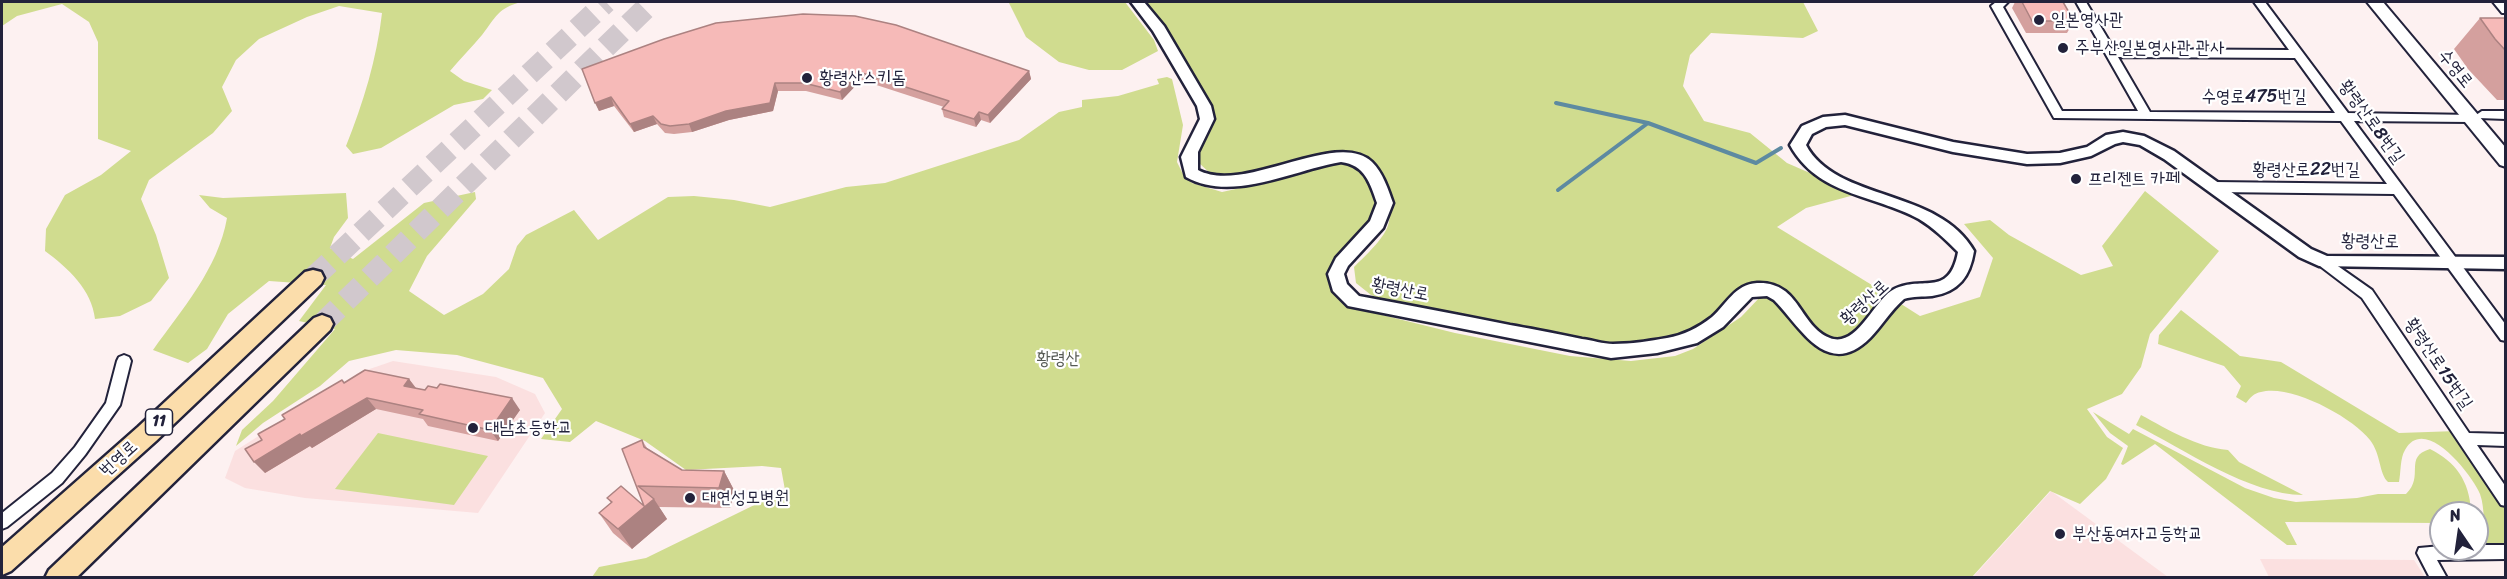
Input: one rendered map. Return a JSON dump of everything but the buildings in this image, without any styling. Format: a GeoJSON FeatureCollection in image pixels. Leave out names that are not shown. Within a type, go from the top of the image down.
{"type":"FeatureCollection","features":[{"type":"Feature","properties":{"kind":"highway","name":"번영로"},"geometry":{"type":"LineString","coordinates":[[2,563],[147,434],[313,278]]}},
{"type":"Feature","properties":{"kind":"highway","name":"11"},"geometry":{"type":"LineString","coordinates":[[58,578],[322,324]]}},
{"type":"Feature","properties":{"kind":"main road","name":"수영로"},"geometry":{"type":"LineString","coordinates":[[2375,2],[2476,116],[2505,143]]}},
{"type":"Feature","properties":{"kind":"main road","name":"수영로"},"geometry":{"type":"LineString","coordinates":[[2387,2],[2476,116],[2505,160]]}},
{"type":"Feature","properties":{"kind":"street","name":"황령산로"},"geometry":{"type":"LineString","coordinates":[[1137,2],[1159,29],[1204,106],[1207,119],[1188,158],[1189,168],[1194,176],[1205,181],[1230,183],[1316,160],[1343,156],[1363,163],[1377,182],[1385,203],[1377,224],[1342,262],[1336,273],[1339,287],[1354,301],[1611,351],[1652,348],[1698,335],[1722,319],[1737,300],[1753,288],[1768,289],[1783,297],[1817,340],[1837,346],[1855,341],[1899,294],[1936,289],[1954,281],[1963,268],[1966,251],[1947,230],[1922,214],[1830,177],[1809,164],[1801,154],[1798,145],[1807,130],[1823,122],[1845,120],[1953,147],[2027,159],[2060,158],[2091,151],[2111,139],[2123,137],[2144,141],[2169,155],[2305,253],[2325,262],[2505,263]]}},
{"type":"Feature","properties":{"kind":"street","name":"수영로475번길"},"geometry":{"type":"LineString","coordinates":[[2002,2],[1997,6],[2058,115],[2505,115]]}},
{"type":"Feature","properties":{"kind":"street"},"geometry":{"type":"LineString","coordinates":[[2081,2],[2146,115]]}},
{"type":"Feature","properties":{"kind":"street","name":"황령산로8번길"},"geometry":{"type":"LineString","coordinates":[[2260,2],[2505,336]]}},
{"type":"Feature","properties":{"kind":"street"},"geometry":{"type":"LineString","coordinates":[[2498,2],[2505,10]]}},
{"type":"Feature","properties":{"kind":"street"},"geometry":{"type":"LineString","coordinates":[[2111,53],[2299,54]]}},
{"type":"Feature","properties":{"kind":"street","name":"황령산로22번길"},"geometry":{"type":"LineString","coordinates":[[2214,188],[2398,189]]}},
{"type":"Feature","properties":{"kind":"street","name":"황령산로15번길"},"geometry":{"type":"LineString","coordinates":[[2325,262],[2367,294],[2505,500]]}},
{"type":"Feature","properties":{"kind":"street"},"geometry":{"type":"LineString","coordinates":[[2,522],[57,478],[80,451],[113,405],[124,361]]}},
{"type":"Feature","properties":{"kind":"street"},"geometry":{"type":"LineString","coordinates":[[2465,439],[2505,440]]}},
{"type":"Feature","properties":{"kind":"street"},"geometry":{"type":"LineString","coordinates":[[2439,578],[2425,553],[2505,552]]}},
{"type":"Feature","properties":{"kind":"shaded area"},"geometry":{"type":"Polygon","coordinates":[[[393,361],[496,377],[535,394],[545,413],[478,513],[305,498],[245,488],[225,478],[235,451],[358,373],[393,361]]]}},
{"type":"Feature","properties":{"kind":"shaded area","name":"부산동여자고등학교"},"geometry":{"type":"Polygon","coordinates":[[[2051,491],[2168,577],[1972,578],[2051,491]]]}},
{"type":"Feature","properties":{"kind":"shaded area"},"geometry":{"type":"Polygon","coordinates":[[[2260,559],[2414,560],[2425,577],[2269,577],[2260,559]]]}},
{"type":"Feature","properties":{"kind":"green space"},"geometry":{"type":"Polygon","coordinates":[[[2,2],[521,2],[507,7],[498,14],[450,71],[464,81],[492,90],[483,99],[454,105],[381,148],[353,154],[346,146],[368,81],[377,47],[382,13],[339,6],[307,17],[259,39],[236,60],[222,87],[232,111],[213,133],[149,180],[141,199],[156,235],[169,278],[151,301],[120,316],[95,319],[93,308],[78,280],[45,251],[46,229],[65,195],[101,175],[131,151],[98,139],[98,42],[89,22],[62,4],[17,16],[2,26],[2,2]]]}},
{"type":"Feature","properties":{"kind":"green space"},"geometry":{"type":"Polygon","coordinates":[[[1005,2],[1125,2],[1154,40],[1158,51],[1122,70],[1089,70],[1059,62],[1026,37],[1009,3],[1005,2]]]}},
{"type":"Feature","properties":{"kind":"green space"},"geometry":{"type":"Polygon","coordinates":[[[1144,2],[1803,2],[1818,31],[1803,38],[1711,33],[1690,55],[1683,86],[1704,121],[1750,133],[1787,163],[1858,194],[1806,208],[1777,227],[1885,293],[1869,320],[1843,338],[1829,339],[1817,332],[1812,322],[1781,290],[1766,282],[1737,293],[1706,321],[1682,333],[1655,340],[1615,344],[1602,344],[1389,302],[1371,295],[1356,283],[1354,267],[1380,239],[1390,219],[1389,208],[1371,161],[1342,151],[1303,158],[1257,172],[1223,179],[1214,177],[1198,162],[1197,151],[1212,126],[1211,110],[1174,46],[1167,29],[1144,2]]]}},
{"type":"Feature","properties":{"kind":"green space","name":"황령산"},"geometry":{"type":"Polygon","coordinates":[[[1167,77],[1172,79],[1183,125],[1177,162],[1183,174],[1192,183],[1222,192],[1347,161],[1366,172],[1378,203],[1373,219],[1330,270],[1329,284],[1337,297],[1350,307],[1455,333],[1570,356],[1631,361],[1675,356],[1693,349],[1741,317],[1761,296],[1775,298],[1809,341],[1819,349],[1837,353],[1865,346],[1872,330],[1898,302],[1920,316],[1980,297],[1993,258],[1964,224],[1990,220],[2009,235],[2081,275],[2113,266],[2102,246],[2145,191],[2219,251],[2150,334],[2141,367],[2122,394],[2087,409],[2107,437],[2123,448],[2106,479],[2080,504],[2050,491],[1972,577],[592,577],[599,567],[646,558],[785,490],[781,468],[762,466],[686,470],[645,441],[596,421],[570,442],[541,439],[562,409],[543,378],[457,355],[396,350],[349,361],[320,386],[263,423],[236,446],[242,430],[273,401],[335,329],[299,321],[326,285],[269,281],[228,314],[207,349],[188,363],[153,350],[198,288],[216,254],[222,237],[227,218],[210,208],[199,195],[223,198],[346,193],[348,218],[334,237],[330,248],[353,259],[424,203],[475,192],[476,199],[427,256],[409,291],[444,315],[483,294],[509,269],[517,246],[526,235],[574,210],[598,240],[668,197],[694,196],[770,207],[846,187],[885,183],[1019,140],[1059,112],[1082,107],[1082,100],[1118,96],[1159,84],[1157,79],[1167,77]]]}},
{"type":"Feature","properties":{"kind":"green space"},"geometry":{"type":"Polygon","coordinates":[[[2181,310],[2240,356],[2281,362],[2399,433],[2457,431],[2505,504],[2505,547],[2489,547],[2489,501],[2482,501],[2468,474],[2447,451],[2435,443],[2424,439],[2414,441],[2403,453],[2399,482],[2388,482],[2383,474],[2374,445],[2361,431],[2336,413],[2304,398],[2274,391],[2256,393],[2246,403],[2236,397],[2241,386],[2224,366],[2158,344],[2159,335],[2181,310]]]}},
{"type":"Feature","properties":{"kind":"green space"},"geometry":{"type":"Polygon","coordinates":[[[2093,412],[2129,434],[2133,429],[2245,488],[2274,498],[2296,502],[2357,498],[2378,494],[2406,494],[2414,480],[2418,457],[2422,452],[2430,449],[2447,460],[2460,473],[2470,501],[2429,501],[2429,523],[2285,522],[2297,545],[2287,545],[2155,444],[2123,465],[2121,464],[2128,446],[2110,433],[2093,412]]]}},
{"type":"Feature","properties":{"kind":"green space"},"geometry":{"type":"Polygon","coordinates":[[[2141,415],[2194,442],[2228,450],[2239,462],[2303,495],[2261,487],[2217,469],[2136,425],[2141,415]]]}},
{"type":"Feature","properties":{"kind":"green space"},"geometry":{"type":"Polygon","coordinates":[[[378,433],[488,456],[454,505],[335,489],[378,433]]]}},
{"type":"Feature","properties":{"kind":"waterway"},"geometry":{"type":"LineString","coordinates":[[1556,103],[1648,123]]}},
{"type":"Feature","properties":{"kind":"waterway"},"geometry":{"type":"LineString","coordinates":[[1558,190],[1648,123]]}},
{"type":"Feature","properties":{"kind":"waterway"},"geometry":{"type":"LineString","coordinates":[[1648,123],[1756,163],[1781,148]]}},
{"type":"Feature","properties":{"kind":"tunnel"},"geometry":{"type":"LineString","coordinates":[[313,278],[606,2]]}},
{"type":"Feature","properties":{"kind":"tunnel"},"geometry":{"type":"LineString","coordinates":[[322,324],[652,2]]}},
{"type":"Feature","properties":{"kind":"place","name":"일본영사관"},"geometry":{"type":"Point","coordinates":[2039,20]}},
{"type":"Feature","properties":{"kind":"place","name":"주부산일본영사관 관사"},"geometry":{"type":"Point","coordinates":[2063,48]}},
{"type":"Feature","properties":{"kind":"place","name":"황령산스키돔"},"geometry":{"type":"Point","coordinates":[807,78]}},
{"type":"Feature","properties":{"kind":"place","name":"프리젠트 카페"},"geometry":{"type":"Point","coordinates":[2076,179]}},
{"type":"Feature","properties":{"kind":"place","name":"대남초등학교"},"geometry":{"type":"Point","coordinates":[473,428]}},
{"type":"Feature","properties":{"kind":"place","name":"대연성모병원"},"geometry":{"type":"Point","coordinates":[690,498]}},
{"type":"Feature","properties":{"kind":"place","name":"부산동여자고등학교"},"geometry":{"type":"Point","coordinates":[2060,534]}}]}
